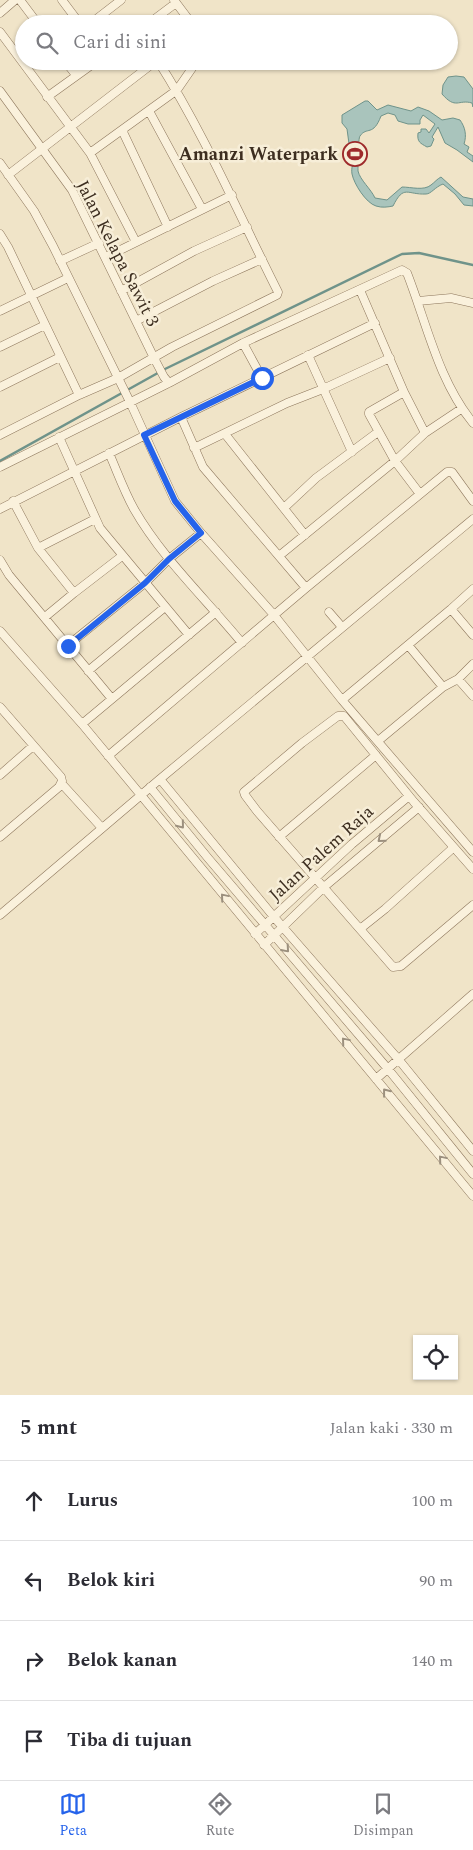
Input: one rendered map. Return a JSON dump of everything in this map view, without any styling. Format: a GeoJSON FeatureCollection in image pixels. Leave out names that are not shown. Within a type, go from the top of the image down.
{"type":"FeatureCollection","features":[{"type":"Feature","properties":{"kind":"street"},"geometry":{"type":"LineString","coordinates":[[0,13],[15,0]]}},
{"type":"Feature","properties":{"kind":"street"},"geometry":{"type":"LineString","coordinates":[[20,0],[31,15]]}},
{"type":"Feature","properties":{"kind":"street"},"geometry":{"type":"LineString","coordinates":[[62,0],[73,15]]}},
{"type":"Feature","properties":{"kind":"street"},"geometry":{"type":"LineString","coordinates":[[102,15],[122,0]]}},
{"type":"Feature","properties":{"kind":"street"},"geometry":{"type":"LineString","coordinates":[[159,15],[175,1],[185,15]]}},
{"type":"Feature","properties":{"kind":"street"},"geometry":{"type":"LineString","coordinates":[[0,32],[15,53]]}},
{"type":"Feature","properties":{"kind":"street"},"geometry":{"type":"LineString","coordinates":[[27,70],[90,153],[136,242]]}},
{"type":"Feature","properties":{"kind":"street"},"geometry":{"type":"LineString","coordinates":[[72,70],[76,75]]}},
{"type":"Feature","properties":{"kind":"street"},"geometry":{"type":"LineString","coordinates":[[47,97],[84,70]]}},
{"type":"Feature","properties":{"kind":"street"},"geometry":{"type":"LineString","coordinates":[[8,175],[145,70]]}},
{"type":"Feature","properties":{"kind":"street"},"geometry":{"type":"LineString","coordinates":[[0,436],[79,395],[119,381],[278,295],[232,195],[177,90],[163,70]]}},
{"type":"Feature","properties":{"kind":"street"},"geometry":{"type":"LineString","coordinates":[[90,153],[177,90],[191,70]]}},
{"type":"Feature","properties":{"kind":"street","name":"Jalan Kelapa Sawit 3"},"geometry":{"type":"LineString","coordinates":[[0,90],[72,190],[167,380]]}},
{"type":"Feature","properties":{"kind":"street"},"geometry":{"type":"LineString","coordinates":[[148,110],[202,209]]}},
{"type":"Feature","properties":{"kind":"street"},"geometry":{"type":"LineString","coordinates":[[122,130],[168,227]]}},
{"type":"Feature","properties":{"kind":"street"},"geometry":{"type":"LineString","coordinates":[[0,163],[34,211],[60,261],[128,399],[175,501],[274,615],[342,700],[473,852]]}},
{"type":"Feature","properties":{"kind":"street"},"geometry":{"type":"LineString","coordinates":[[106,257],[232,195]]}},
{"type":"Feature","properties":{"kind":"street"},"geometry":{"type":"LineString","coordinates":[[121,291],[194,251],[247,227]]}},
{"type":"Feature","properties":{"kind":"street"},"geometry":{"type":"LineString","coordinates":[[0,234],[79,395]]}},
{"type":"Feature","properties":{"kind":"street"},"geometry":{"type":"LineString","coordinates":[[60,261],[99,243]]}},
{"type":"Feature","properties":{"kind":"street"},"geometry":{"type":"LineString","coordinates":[[136,321],[213,281],[262,259]]}},
{"type":"Feature","properties":{"kind":"street"},"geometry":{"type":"LineString","coordinates":[[0,467],[128,399],[243,343],[402,270],[407,273],[418,301],[435,354],[461,409],[473,423]]}},
{"type":"Feature","properties":{"kind":"street"},"geometry":{"type":"LineString","coordinates":[[0,311],[68,278]]}},
{"type":"Feature","properties":{"kind":"street"},"geometry":{"type":"LineString","coordinates":[[360,290],[404,392],[425,433]]}},
{"type":"Feature","properties":{"kind":"street"},"geometry":{"type":"LineString","coordinates":[[418,301],[451,298],[472,304]]}},
{"type":"Feature","properties":{"kind":"street"},"geometry":{"type":"LineString","coordinates":[[0,509],[181,416],[375,324]]}},
{"type":"Feature","properties":{"kind":"street"},"geometry":{"type":"LineString","coordinates":[[0,347],[45,326]]}},
{"type":"Feature","properties":{"kind":"street"},"geometry":{"type":"LineString","coordinates":[[243,343],[262,378]]}},
{"type":"Feature","properties":{"kind":"street"},"geometry":{"type":"LineString","coordinates":[[308,355],[352,452]]}},
{"type":"Feature","properties":{"kind":"street"},"geometry":{"type":"LineString","coordinates":[[0,387],[60,357]]}},
{"type":"Feature","properties":{"kind":"street"},"geometry":{"type":"LineString","coordinates":[[194,448],[287,403],[390,358]]}},
{"type":"Feature","properties":{"kind":"street"},"geometry":{"type":"LineString","coordinates":[[404,392],[369,412],[369,414],[395,461],[420,494]]}},
{"type":"Feature","properties":{"kind":"street"},"geometry":{"type":"LineString","coordinates":[[279,556],[395,461],[425,433],[461,409]]}},
{"type":"Feature","properties":{"kind":"street"},"geometry":{"type":"LineString","coordinates":[[181,416],[203,467],[306,588]]}},
{"type":"Feature","properties":{"kind":"street"},"geometry":{"type":"LineString","coordinates":[[284,508],[316,478],[378,432]]}},
{"type":"Feature","properties":{"kind":"street"},"geometry":{"type":"LineString","coordinates":[[225,434],[306,535]]}},
{"type":"Feature","properties":{"kind":"street"},"geometry":{"type":"LineString","coordinates":[[59,437],[100,528],[189,635]]}},
{"type":"Feature","properties":{"kind":"street"},"geometry":{"type":"LineString","coordinates":[[109,452],[133,507],[146,528],[169,559],[242,643]]}},
{"type":"Feature","properties":{"kind":"street"},"geometry":{"type":"LineString","coordinates":[[108,756],[306,588],[450,471],[473,501]]}},
{"type":"Feature","properties":{"kind":"street"},"geometry":{"type":"LineString","coordinates":[[14,501],[38,548],[74,592]]}},
{"type":"Feature","properties":{"kind":"street"},"geometry":{"type":"LineString","coordinates":[[38,548],[95,519]]}},
{"type":"Feature","properties":{"kind":"street"},"geometry":{"type":"LineString","coordinates":[[0,915],[150,787],[473,519]]}},
{"type":"Feature","properties":{"kind":"street"},"geometry":{"type":"LineString","coordinates":[[68,646],[145,583],[169,559],[201,533]]}},
{"type":"Feature","properties":{"kind":"street"},"geometry":{"type":"LineString","coordinates":[[45,617],[74,592],[122,556]]}},
{"type":"Feature","properties":{"kind":"street"},"geometry":{"type":"LineString","coordinates":[[0,560],[9,575],[112,699]]}},
{"type":"Feature","properties":{"kind":"street"},"geometry":{"type":"LineString","coordinates":[[342,700],[473,589]]}},
{"type":"Feature","properties":{"kind":"street"},"geometry":{"type":"LineString","coordinates":[[88,671],[165,607]]}},
{"type":"Feature","properties":{"kind":"street"},"geometry":{"type":"LineString","coordinates":[[451,609],[473,635]]}},
{"type":"Feature","properties":{"kind":"street"},"geometry":{"type":"LineString","coordinates":[[82,724],[216,612]]}},
{"type":"Feature","properties":{"kind":"street"},"geometry":{"type":"LineString","coordinates":[[329,612],[342,627]]}},
{"type":"Feature","properties":{"kind":"street"},"geometry":{"type":"LineString","coordinates":[[0,631],[82,724],[473,1196]]}},
{"type":"Feature","properties":{"kind":"street"},"geometry":{"type":"LineString","coordinates":[[0,646],[7,640]]}},
{"type":"Feature","properties":{"kind":"street"},"geometry":{"type":"LineString","coordinates":[[408,645],[443,687]]}},
{"type":"Feature","properties":{"kind":"street"},"geometry":{"type":"LineString","coordinates":[[378,741],[443,687],[458,679],[473,664]]}},
{"type":"Feature","properties":{"kind":"street"},"geometry":{"type":"LineString","coordinates":[[458,679],[473,696]]}},
{"type":"Feature","properties":{"kind":"street"},"geometry":{"type":"LineString","coordinates":[[0,708],[61,777],[62,784],[102,828]]}},
{"type":"Feature","properties":{"kind":"street"},"geometry":{"type":"LineString","coordinates":[[473,869],[418,807],[346,718],[342,716],[338,716],[302,743],[244,792],[279,837],[390,965],[396,968],[401,966],[473,904]]}},
{"type":"Feature","properties":{"kind":"street"},"geometry":{"type":"LineString","coordinates":[[0,774],[33,746]]}},
{"type":"Feature","properties":{"kind":"street"},"geometry":{"type":"LineString","coordinates":[[279,837],[376,755]]}},
{"type":"Feature","properties":{"kind":"street"},"geometry":{"type":"LineString","coordinates":[[160,779],[274,917],[399,1060],[473,1151]]}},
{"type":"Feature","properties":{"kind":"street"},"geometry":{"type":"LineString","coordinates":[[0,837],[62,784]]}},
{"type":"Feature","properties":{"kind":"street"},"geometry":{"type":"LineString","coordinates":[[150,787],[388,1069],[473,1174]]}},
{"type":"Feature","properties":{"kind":"street","name":"Jalan Palem Raja"},"geometry":{"type":"LineString","coordinates":[[255,934],[315,877],[409,796]]}},
{"type":"Feature","properties":{"kind":"street","name":"Jalan Palem Raja"},"geometry":{"type":"LineString","coordinates":[[264,945],[324,887],[418,807]]}},
{"type":"Feature","properties":{"kind":"street"},"geometry":{"type":"LineString","coordinates":[[360,929],[453,848]]}},
{"type":"Feature","properties":{"kind":"street"},"geometry":{"type":"LineString","coordinates":[[376,1079],[473,994]]}},
{"type":"Feature","properties":{"kind":"water"},"geometry":{"type":"Polygon","coordinates":[[[448,77],[464,77],[473,89],[473,107],[472,103],[451,102],[442,94],[443,85],[448,77]]]}},
{"type":"Feature","properties":{"kind":"water","name":"Amanzi Waterpark"},"geometry":{"type":"Polygon","coordinates":[[[368,101],[377,110],[388,105],[411,111],[418,107],[429,111],[442,120],[453,118],[460,120],[465,131],[464,144],[469,147],[467,152],[473,156],[473,162],[445,143],[438,127],[432,137],[434,139],[431,146],[427,147],[421,143],[418,133],[421,132],[421,129],[426,129],[429,133],[435,124],[423,115],[420,124],[408,124],[398,121],[395,115],[388,113],[381,116],[373,129],[363,133],[359,138],[358,171],[375,198],[387,200],[402,187],[425,188],[441,177],[463,197],[473,199],[473,206],[464,205],[443,184],[428,194],[403,193],[393,206],[378,207],[368,201],[353,178],[352,170],[355,158],[350,151],[347,129],[342,123],[342,115],[368,101]]]}},
{"type":"Feature","properties":{"kind":"waterway"},"geometry":{"type":"LineString","coordinates":[[0,461],[165,369],[402,254],[419,253],[473,265]]}},
{"type":"Feature","properties":{"kind":"place","name":"Amanzi Waterpark"},"geometry":{"type":"Point","coordinates":[355,154]}},
{"type":"Feature","properties":{"kind":"route"},"geometry":{"type":"LineString","coordinates":[[68,646],[145,583],[169,559],[201,533],[175,501],[144,435],[262,378]]}}]}
